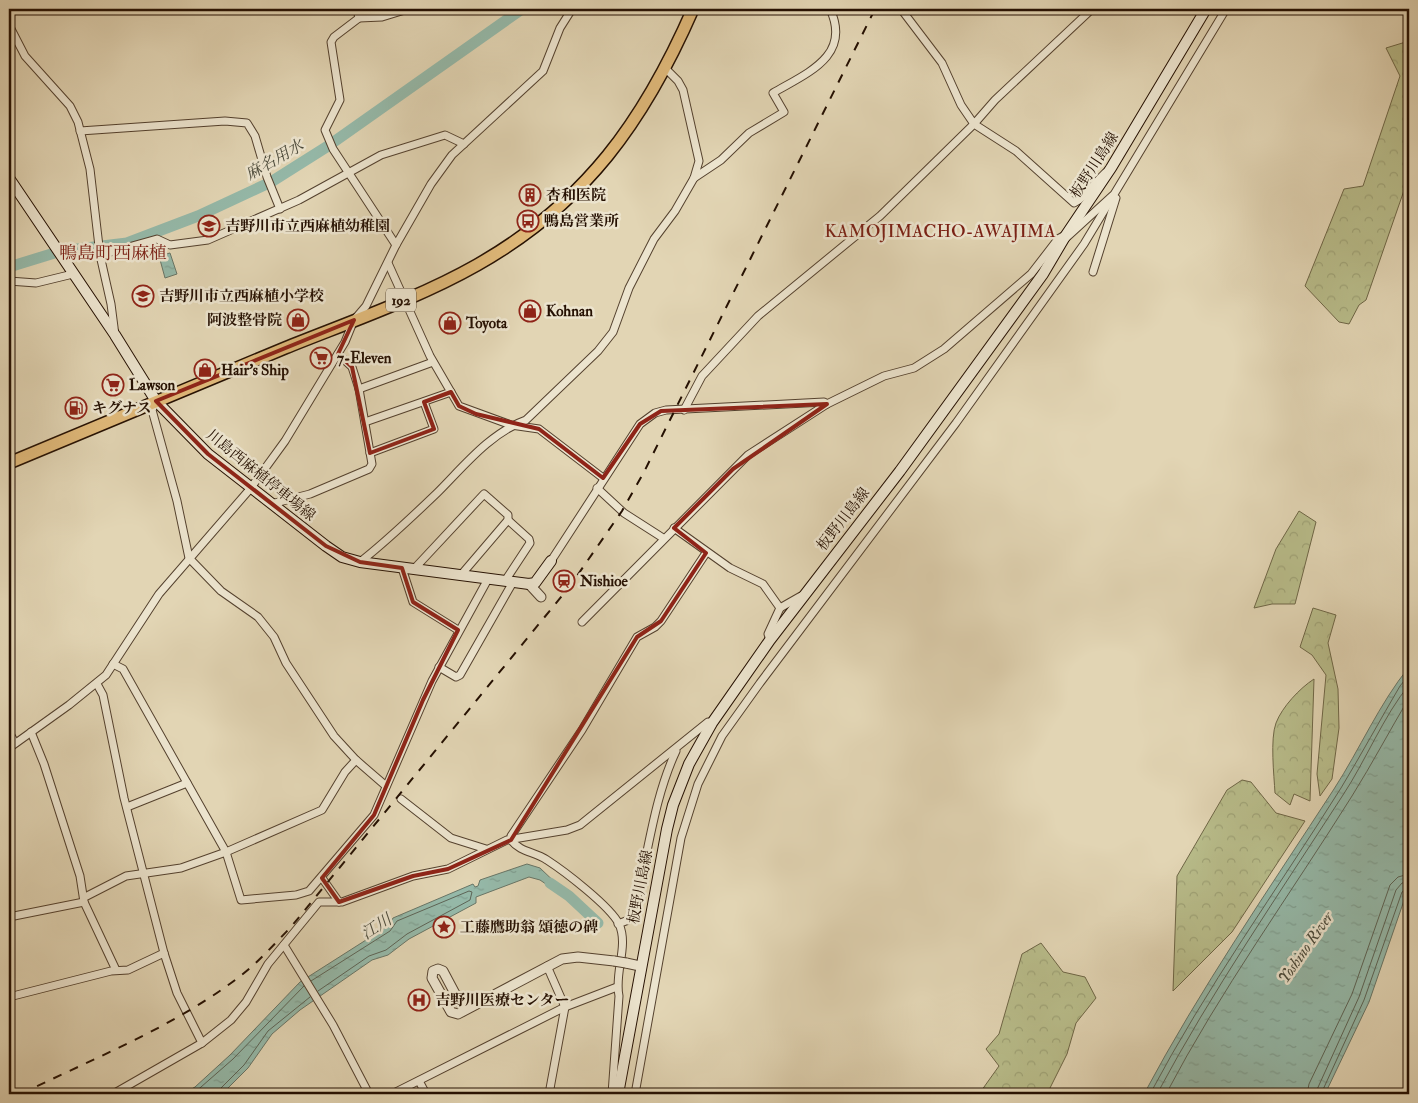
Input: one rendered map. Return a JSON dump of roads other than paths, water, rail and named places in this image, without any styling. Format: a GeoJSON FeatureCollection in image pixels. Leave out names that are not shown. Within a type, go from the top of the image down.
{"type":"FeatureCollection","features":[{"type":"Feature","properties":{"kind":"highway","name":"192"},"geometry":{"type":"LineString","coordinates":[[9,464],[405,298],[475,266],[507,246],[547,217],[570,196],[612,151],[634,122],[666,70],[693,9]]}},
{"type":"Feature","properties":{"kind":"main road","name":"板野川島線"},"geometry":{"type":"LineString","coordinates":[[618,1094],[640,966],[673,805],[689,764],[712,723],[770,640],[972,375],[1044,274],[1111,168],[1206,9]]}},
{"type":"Feature","properties":{"kind":"main road","name":"川島西麻植停車場線"},"geometry":{"type":"LineString","coordinates":[[9,178],[115,335],[156,401],[208,454],[250,489],[342,557],[360,562],[529,584]]}},
{"type":"Feature","properties":{"kind":"main road"},"geometry":{"type":"LineString","coordinates":[[529,584],[535,583],[552,561]]}},
{"type":"Feature","properties":{"kind":"street"},"geometry":{"type":"LineString","coordinates":[[357,9],[359,18]]}},
{"type":"Feature","properties":{"kind":"street"},"geometry":{"type":"LineString","coordinates":[[396,245],[326,138],[326,123],[340,100],[331,42],[334,37],[359,18],[382,17],[408,9]]}},
{"type":"Feature","properties":{"kind":"street"},"geometry":{"type":"LineString","coordinates":[[9,732],[12,745],[97,684],[113,664],[159,594],[250,489],[285,441],[338,354],[354,320],[366,306],[396,245],[431,184],[452,155],[543,71],[560,28],[572,9]]}},
{"type":"Feature","properties":{"kind":"street"},"geometry":{"type":"LineString","coordinates":[[694,178],[721,160],[749,133],[784,112],[773,92],[820,65],[828,57],[836,36],[836,27],[830,9]]}},
{"type":"Feature","properties":{"kind":"street"},"geometry":{"type":"LineString","coordinates":[[901,9],[942,62],[961,105],[974,124],[1024,157],[1074,203],[1079,200],[1098,177],[1111,168]]}},
{"type":"Feature","properties":{"kind":"street"},"geometry":{"type":"LineString","coordinates":[[684,410],[702,376],[758,316],[880,216],[974,124],[995,100],[1092,9]]}},
{"type":"Feature","properties":{"kind":"street"},"geometry":{"type":"LineString","coordinates":[[634,1094],[681,838],[698,784],[710,758],[731,723],[760,683],[998,366],[1084,244],[1226,9]]}},
{"type":"Feature","properties":{"kind":"street"},"geometry":{"type":"LineString","coordinates":[[9,25],[25,56],[70,106],[78,122],[90,169],[100,254],[111,304],[115,335]]}},
{"type":"Feature","properties":{"kind":"street"},"geometry":{"type":"LineString","coordinates":[[360,562],[406,523],[492,439],[511,425],[526,420],[598,351],[613,332],[629,288],[654,239],[675,211],[694,178],[699,161],[683,90],[678,81],[666,70]]}},
{"type":"Feature","properties":{"kind":"street"},"geometry":{"type":"LineString","coordinates":[[80,130],[216,122],[247,124],[255,136],[267,177],[274,190],[280,209]]}},
{"type":"Feature","properties":{"kind":"street"},"geometry":{"type":"LineString","coordinates":[[100,254],[156,239],[170,245],[200,242],[280,209],[350,174],[381,155],[445,135],[464,144]]}},
{"type":"Feature","properties":{"kind":"street"},"geometry":{"type":"LineString","coordinates":[[582,622],[748,455],[827,404],[884,376],[914,368],[944,349],[1024,281],[1058,239],[1065,238],[1076,232],[1110,197],[1115,195]]}},
{"type":"Feature","properties":{"kind":"street"},"geometry":{"type":"LineString","coordinates":[[1093,272],[1116,200],[1115,195]]}},
{"type":"Feature","properties":{"kind":"street"},"geometry":{"type":"LineString","coordinates":[[388,263],[433,362],[459,406],[511,425],[539,429],[603,478]]}},
{"type":"Feature","properties":{"kind":"street"},"geometry":{"type":"LineString","coordinates":[[9,281],[36,283],[74,274]]}},
{"type":"Feature","properties":{"kind":"street"},"geometry":{"type":"LineString","coordinates":[[271,504],[310,494],[369,469],[372,464],[359,389],[352,367],[338,354]]}},
{"type":"Feature","properties":{"kind":"street"},"geometry":{"type":"LineString","coordinates":[[359,389],[433,362]]}},
{"type":"Feature","properties":{"kind":"street"},"geometry":{"type":"LineString","coordinates":[[365,422],[451,392]]}},
{"type":"Feature","properties":{"kind":"street"},"geometry":{"type":"LineString","coordinates":[[156,401],[152,410],[177,501],[189,558],[221,591],[258,617],[274,637],[286,663],[334,736],[356,760],[386,786]]}},
{"type":"Feature","properties":{"kind":"street"},"geometry":{"type":"LineString","coordinates":[[370,453],[434,429],[424,402]]}},
{"type":"Feature","properties":{"kind":"street"},"geometry":{"type":"LineString","coordinates":[[552,561],[603,478],[640,424],[661,411],[824,402],[827,404]]}},
{"type":"Feature","properties":{"kind":"street"},"geometry":{"type":"LineString","coordinates":[[597,488],[619,509],[664,538]]}},
{"type":"Feature","properties":{"kind":"street"},"geometry":{"type":"LineString","coordinates":[[414,569],[484,494],[508,515],[508,520],[529,539],[530,543],[460,675],[456,677],[439,667]]}},
{"type":"Feature","properties":{"kind":"street"},"geometry":{"type":"LineString","coordinates":[[461,575],[508,520]]}},
{"type":"Feature","properties":{"kind":"street"},"geometry":{"type":"LineString","coordinates":[[674,528],[706,553],[730,568],[763,584],[780,608]]}},
{"type":"Feature","properties":{"kind":"street"},"geometry":{"type":"LineString","coordinates":[[612,1094],[619,996],[617,987],[623,942],[618,924],[608,909],[546,859],[517,848],[511,840],[511,836],[530,804],[582,730],[637,637],[655,627],[661,621],[706,553]]}},
{"type":"Feature","properties":{"kind":"street"},"geometry":{"type":"LineString","coordinates":[[402,568],[413,602],[458,630]]}},
{"type":"Feature","properties":{"kind":"street"},"geometry":{"type":"LineString","coordinates":[[113,664],[123,669],[226,852],[241,900],[296,895],[309,891],[322,878],[374,815],[439,667],[488,579]]}},
{"type":"Feature","properties":{"kind":"street"},"geometry":{"type":"LineString","coordinates":[[529,584],[541,598]]}},
{"type":"Feature","properties":{"kind":"street"},"geometry":{"type":"LineString","coordinates":[[770,640],[768,634],[780,608],[806,594]]}},
{"type":"Feature","properties":{"kind":"street"},"geometry":{"type":"LineString","coordinates":[[97,684],[103,696],[127,807],[164,953],[177,993],[202,1043]]}},
{"type":"Feature","properties":{"kind":"street"},"geometry":{"type":"LineString","coordinates":[[319,902],[339,902],[356,899],[413,876],[448,869],[486,849],[511,840],[580,825],[677,749],[708,722],[712,723]]}},
{"type":"Feature","properties":{"kind":"street"},"geometry":{"type":"LineString","coordinates":[[31,732],[44,764],[85,899],[116,970]]}},
{"type":"Feature","properties":{"kind":"street"},"geometry":{"type":"LineString","coordinates":[[618,924],[631,918],[656,804],[666,772],[677,749]]}},
{"type":"Feature","properties":{"kind":"street"},"geometry":{"type":"LineString","coordinates":[[9,917],[85,899],[126,876],[182,868],[226,852],[322,810],[345,772],[356,760]]}},
{"type":"Feature","properties":{"kind":"street"},"geometry":{"type":"LineString","coordinates":[[127,807],[188,783]]}},
{"type":"Feature","properties":{"kind":"street"},"geometry":{"type":"LineString","coordinates":[[401,799],[451,838],[486,849]]}},
{"type":"Feature","properties":{"kind":"street"},"geometry":{"type":"LineString","coordinates":[[322,878],[331,888],[339,902]]}},
{"type":"Feature","properties":{"kind":"street"},"geometry":{"type":"LineString","coordinates":[[113,1094],[202,1043],[231,1020],[246,1002],[268,964],[331,888]]}},
{"type":"Feature","properties":{"kind":"street"},"geometry":{"type":"LineString","coordinates":[[284,945],[320,1003],[369,1094]]}},
{"type":"Feature","properties":{"kind":"street"},"geometry":{"type":"LineString","coordinates":[[9,997],[116,970],[128,970],[164,953]]}},
{"type":"Feature","properties":{"kind":"street"},"geometry":{"type":"LineString","coordinates":[[468,1007],[460,1003],[443,971],[438,968],[433,971],[432,978],[451,1012],[458,1014],[547,966],[571,958],[640,966]]}},
{"type":"Feature","properties":{"kind":"street"},"geometry":{"type":"LineString","coordinates":[[547,966],[565,1007],[549,1094]]}},
{"type":"Feature","properties":{"kind":"street"},"geometry":{"type":"LineString","coordinates":[[392,1094],[565,1007],[617,987]]}},
{"type":"Feature","properties":{"kind":"street"},"geometry":{"type":"LineString","coordinates":[[419,1080],[426,1094]]}},
{"type":"Feature","properties":{"kind":"water"},"geometry":{"type":"Polygon","coordinates":[[[170,253],[177,274],[165,278],[159,256],[170,253]]]}},
{"type":"Feature","properties":{"kind":"water","name":"Yoshino River"},"geometry":{"type":"Polygon","coordinates":[[[1409,667],[1409,886],[1369,1002],[1325,1094],[1144,1094],[1188,1016],[1334,789],[1388,696],[1409,667]]]}},
{"type":"Feature","properties":{"kind":"water"},"geometry":{"type":"Polygon","coordinates":[[[527,864],[540,868],[562,889],[559,893],[540,880],[529,877],[476,897],[476,903],[409,939],[388,955],[372,960],[300,1010],[272,1034],[248,1068],[222,1094],[183,1094],[195,1087],[230,1055],[300,982],[388,926],[393,918],[473,884],[475,887],[478,886],[480,880],[527,864]]]}},
{"type":"Feature","properties":{"kind":"waterway","name":"麻名用水"},"geometry":{"type":"LineString","coordinates":[[9,267],[61,251],[127,243],[198,216],[271,182],[328,146],[522,9]]}},
{"type":"Feature","properties":{"kind":"waterway","name":"江川"},"geometry":{"type":"LineString","coordinates":[[550,883],[569,896],[598,923]]}},
{"type":"Feature","properties":{"kind":"railway"},"geometry":{"type":"LineString","coordinates":[[21,1094],[161,1026],[214,995],[253,966],[291,927],[570,586],[622,511],[644,472],[875,9]]}},
{"type":"Feature","properties":{"kind":"place","name":"杏和医院"},"geometry":{"type":"Point","coordinates":[530,195]}},
{"type":"Feature","properties":{"kind":"place","name":"鴨島営業所"},"geometry":{"type":"Point","coordinates":[528,221]}},
{"type":"Feature","properties":{"kind":"place","name":"吉野川市立西麻植幼稚園"},"geometry":{"type":"Point","coordinates":[209,226]}},
{"type":"Feature","properties":{"kind":"place","name":"吉野川市立西麻植小学校"},"geometry":{"type":"Point","coordinates":[143,296]}},
{"type":"Feature","properties":{"kind":"place","name":"Kohnan"},"geometry":{"type":"Point","coordinates":[530,311]}},
{"type":"Feature","properties":{"kind":"place","name":"阿波整骨院"},"geometry":{"type":"Point","coordinates":[298,320]}},
{"type":"Feature","properties":{"kind":"place","name":"Toyota"},"geometry":{"type":"Point","coordinates":[450,323]}},
{"type":"Feature","properties":{"kind":"place","name":"7-Eleven"},"geometry":{"type":"Point","coordinates":[321,358]}},
{"type":"Feature","properties":{"kind":"place","name":"Hair's Ship"},"geometry":{"type":"Point","coordinates":[205,370]}},
{"type":"Feature","properties":{"kind":"place","name":"Lawson"},"geometry":{"type":"Point","coordinates":[113,385]}},
{"type":"Feature","properties":{"kind":"place","name":"キグナス"},"geometry":{"type":"Point","coordinates":[76,408]}},
{"type":"Feature","properties":{"kind":"place","name":"Nishioe"},"geometry":{"type":"Point","coordinates":[564,581]}},
{"type":"Feature","properties":{"kind":"place","name":"工藤鷹助翁 頌徳の碑"},"geometry":{"type":"Point","coordinates":[444,927]}},
{"type":"Feature","properties":{"kind":"place","name":"吉野川医療センター"},"geometry":{"type":"Point","coordinates":[419,1000]}},
{"type":"Feature","properties":{"kind":"district","name":"KAMOJIMACHO-AWAJIMA"},"geometry":{"type":"Point","coordinates":[940,231]}},
{"type":"Feature","properties":{"kind":"district","name":"鴨島町西麻植"},"geometry":{"type":"Point","coordinates":[113,253]}}]}
